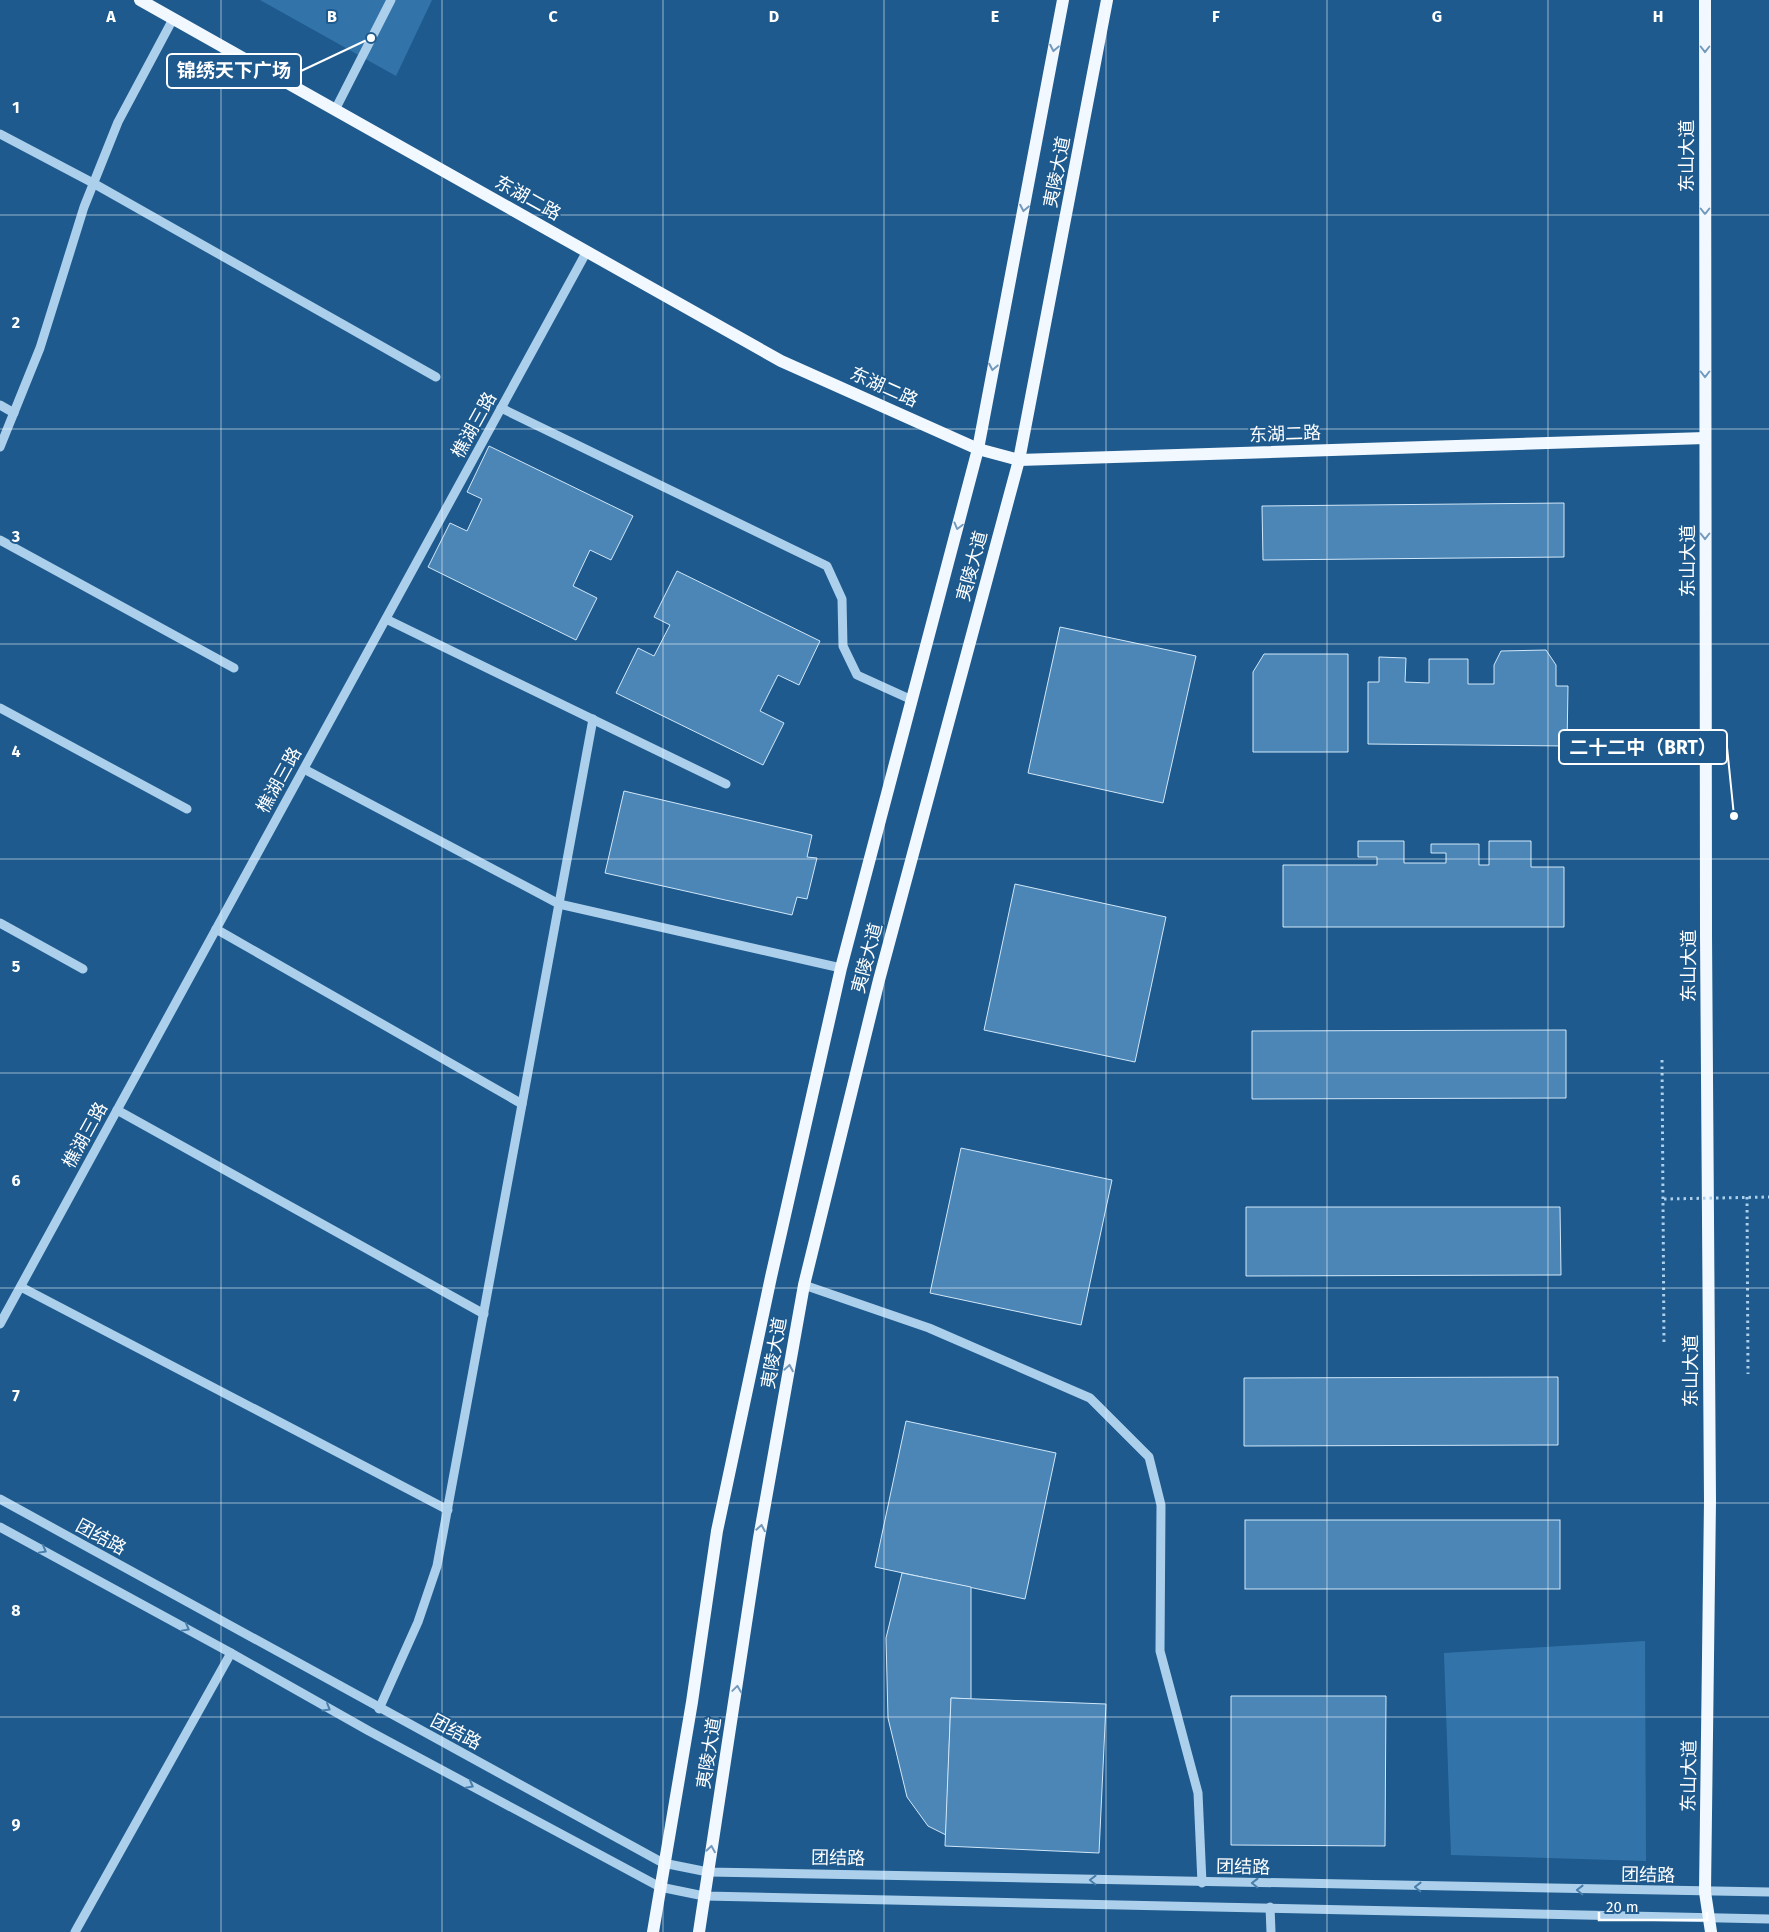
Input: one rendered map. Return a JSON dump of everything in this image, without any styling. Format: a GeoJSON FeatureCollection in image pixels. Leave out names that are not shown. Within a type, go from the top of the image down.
{"type":"FeatureCollection","features":[{"type":"Feature","properties":{"kind":"main road","name":"东湖二路"},"geometry":{"type":"LineString","coordinates":[[140,0],[782,360],[978,449],[1019,460],[1705,438]]}},
{"type":"Feature","properties":{"kind":"main road","name":"夷陵大道"},"geometry":{"type":"LineString","coordinates":[[653,1932],[663,1863],[692,1702],[717,1531],[771,1277],[841,968],[978,449],[1063,0]]}},
{"type":"Feature","properties":{"kind":"main road","name":"夷陵大道"},"geometry":{"type":"LineString","coordinates":[[699,1932],[759,1538],[804,1284],[879,980],[1019,460],[1107,0]]}},
{"type":"Feature","properties":{"kind":"main road","name":"东山大道"},"geometry":{"type":"LineString","coordinates":[[1704,0],[1710,1501],[1705,1892],[1711,1932]]}},
{"type":"Feature","properties":{"kind":"street"},"geometry":{"type":"LineString","coordinates":[[335,110],[391,0]]}},
{"type":"Feature","properties":{"kind":"street"},"geometry":{"type":"LineString","coordinates":[[0,447],[40,348],[93,183],[118,122],[173,18]]}},
{"type":"Feature","properties":{"kind":"street"},"geometry":{"type":"LineString","coordinates":[[0,134],[93,183],[436,376]]}},
{"type":"Feature","properties":{"kind":"street","name":"樵湖三路"},"geometry":{"type":"LineString","coordinates":[[1,1318],[21,1287],[587,252]]}},
{"type":"Feature","properties":{"kind":"street"},"geometry":{"type":"LineString","coordinates":[[0,405],[14,413]]}},
{"type":"Feature","properties":{"kind":"street"},"geometry":{"type":"LineString","coordinates":[[501,408],[826,566],[842,599],[843,646],[857,675],[912,700]]}},
{"type":"Feature","properties":{"kind":"street"},"geometry":{"type":"LineString","coordinates":[[0,540],[234,668]]}},
{"type":"Feature","properties":{"kind":"street"},"geometry":{"type":"LineString","coordinates":[[386,619],[726,784]]}},
{"type":"Feature","properties":{"kind":"street"},"geometry":{"type":"LineString","coordinates":[[0,708],[187,809]]}},
{"type":"Feature","properties":{"kind":"street"},"geometry":{"type":"LineString","coordinates":[[378,1709],[418,1622],[437,1566],[593,719]]}},
{"type":"Feature","properties":{"kind":"street"},"geometry":{"type":"LineString","coordinates":[[304,770],[559,904],[841,968]]}},
{"type":"Feature","properties":{"kind":"street"},"geometry":{"type":"LineString","coordinates":[[0,923],[82,969]]}},
{"type":"Feature","properties":{"kind":"street"},"geometry":{"type":"LineString","coordinates":[[216,929],[522,1104]]}},
{"type":"Feature","properties":{"kind":"street"},"geometry":{"type":"LineString","coordinates":[[117,1110],[484,1314]]}},
{"type":"Feature","properties":{"kind":"street"},"geometry":{"type":"LineString","coordinates":[[804,1284],[929,1328],[1090,1398],[1149,1457],[1161,1505],[1160,1651],[1198,1793],[1202,1882]]}},
{"type":"Feature","properties":{"kind":"street"},"geometry":{"type":"LineString","coordinates":[[21,1287],[448,1510]]}},
{"type":"Feature","properties":{"kind":"street","name":"团结路"},"geometry":{"type":"LineString","coordinates":[[0,1500],[378,1709],[663,1863],[708,1872],[1769,1892]]}},
{"type":"Feature","properties":{"kind":"street"},"geometry":{"type":"LineString","coordinates":[[0,1527],[369,1731],[660,1887],[704,1896],[1769,1919]]}},
{"type":"Feature","properties":{"kind":"street"},"geometry":{"type":"LineString","coordinates":[[75,1932],[231,1653]]}},
{"type":"Feature","properties":{"kind":"street"},"geometry":{"type":"LineString","coordinates":[[1270,1907],[1271,1932]]}},
{"type":"Feature","properties":{"kind":"path"},"geometry":{"type":"LineString","coordinates":[[1662,1060],[1664,1346]]}},
{"type":"Feature","properties":{"kind":"path"},"geometry":{"type":"LineString","coordinates":[[1747,1197],[1748,1374]]}},
{"type":"Feature","properties":{"kind":"path"},"geometry":{"type":"LineString","coordinates":[[1664,1199],[1769,1197]]}},
{"type":"Feature","properties":{"kind":"shaded area"},"geometry":{"type":"Polygon","coordinates":[[[260,0],[432,0],[396,76],[260,0]]]}},
{"type":"Feature","properties":{"kind":"shaded area"},"geometry":{"type":"Polygon","coordinates":[[[1645,1641],[1646,1861],[1451,1855],[1444,1653],[1645,1641]]]}},
{"type":"Feature","properties":{"kind":"building"},"geometry":{"type":"Polygon","coordinates":[[[489,446],[633,516],[611,560],[590,550],[573,586],[597,598],[576,640],[428,567],[450,523],[467,531],[482,499],[467,492],[489,446]]]}},
{"type":"Feature","properties":{"kind":"building"},"geometry":{"type":"Polygon","coordinates":[[[1564,503],[1564,557],[1263,560],[1262,506],[1564,503]]]}},
{"type":"Feature","properties":{"kind":"building"},"geometry":{"type":"Polygon","coordinates":[[[677,571],[820,641],[799,685],[778,675],[760,711],[784,723],[763,765],[616,693],[638,648],[654,656],[670,625],[654,617],[677,571]]]}},
{"type":"Feature","properties":{"kind":"building"},"geometry":{"type":"Polygon","coordinates":[[[1060,627],[1196,656],[1163,803],[1028,773],[1060,627]]]}},
{"type":"Feature","properties":{"kind":"building"},"geometry":{"type":"Polygon","coordinates":[[[1546,650],[1556,665],[1556,686],[1568,686],[1567,746],[1368,744],[1368,682],[1379,682],[1379,657],[1406,658],[1405,682],[1429,683],[1429,659],[1468,659],[1468,684],[1494,684],[1494,665],[1501,651],[1546,650]]]}},
{"type":"Feature","properties":{"kind":"building"},"geometry":{"type":"Polygon","coordinates":[[[1264,654],[1348,654],[1348,752],[1253,752],[1253,672],[1264,654]]]}},
{"type":"Feature","properties":{"kind":"building"},"geometry":{"type":"Polygon","coordinates":[[[624,791],[812,835],[807,857],[817,858],[807,899],[797,897],[792,915],[605,873],[624,791]]]}},
{"type":"Feature","properties":{"kind":"building"},"geometry":{"type":"Polygon","coordinates":[[[1358,841],[1404,841],[1404,863],[1446,863],[1446,853],[1431,853],[1431,844],[1479,844],[1479,865],[1489,865],[1489,841],[1531,841],[1531,867],[1564,867],[1564,927],[1283,927],[1283,865],[1377,865],[1377,857],[1358,857],[1358,841]]]}},
{"type":"Feature","properties":{"kind":"building"},"geometry":{"type":"Polygon","coordinates":[[[1015,884],[1166,917],[1135,1062],[984,1030],[1015,884]]]}},
{"type":"Feature","properties":{"kind":"building"},"geometry":{"type":"Polygon","coordinates":[[[1566,1030],[1566,1098],[1252,1099],[1252,1031],[1566,1030]]]}},
{"type":"Feature","properties":{"kind":"building"},"geometry":{"type":"Polygon","coordinates":[[[961,1148],[1112,1180],[1081,1325],[930,1293],[961,1148]]]}},
{"type":"Feature","properties":{"kind":"building"},"geometry":{"type":"Polygon","coordinates":[[[1246,1207],[1560,1207],[1561,1275],[1246,1276],[1246,1207]]]}},
{"type":"Feature","properties":{"kind":"building"},"geometry":{"type":"Polygon","coordinates":[[[1558,1377],[1558,1445],[1244,1446],[1244,1378],[1558,1377]]]}},
{"type":"Feature","properties":{"kind":"building"},"geometry":{"type":"Polygon","coordinates":[[[906,1421],[1056,1453],[1025,1599],[875,1567],[906,1421]]]}},
{"type":"Feature","properties":{"kind":"building"},"geometry":{"type":"Polygon","coordinates":[[[1245,1520],[1560,1520],[1560,1589],[1245,1589],[1245,1520]]]}},
{"type":"Feature","properties":{"kind":"building"},"geometry":{"type":"Polygon","coordinates":[[[902,1573],[971,1587],[971,1699],[951,1698],[946,1835],[928,1826],[907,1797],[888,1718],[886,1638],[902,1573]]]}},
{"type":"Feature","properties":{"kind":"building"},"geometry":{"type":"Polygon","coordinates":[[[1231,1696],[1386,1696],[1385,1846],[1231,1845],[1231,1696]]]}},
{"type":"Feature","properties":{"kind":"building"},"geometry":{"type":"Polygon","coordinates":[[[951,1698],[1106,1704],[1099,1853],[945,1846],[951,1698]]]}},
{"type":"Feature","properties":{"kind":"place","name":"锦绣天下广场"},"geometry":{"type":"Point","coordinates":[371,38]}},
{"type":"Feature","properties":{"kind":"place","name":"二十二中（BRT）"},"geometry":{"type":"Point","coordinates":[1734,816]}}]}
